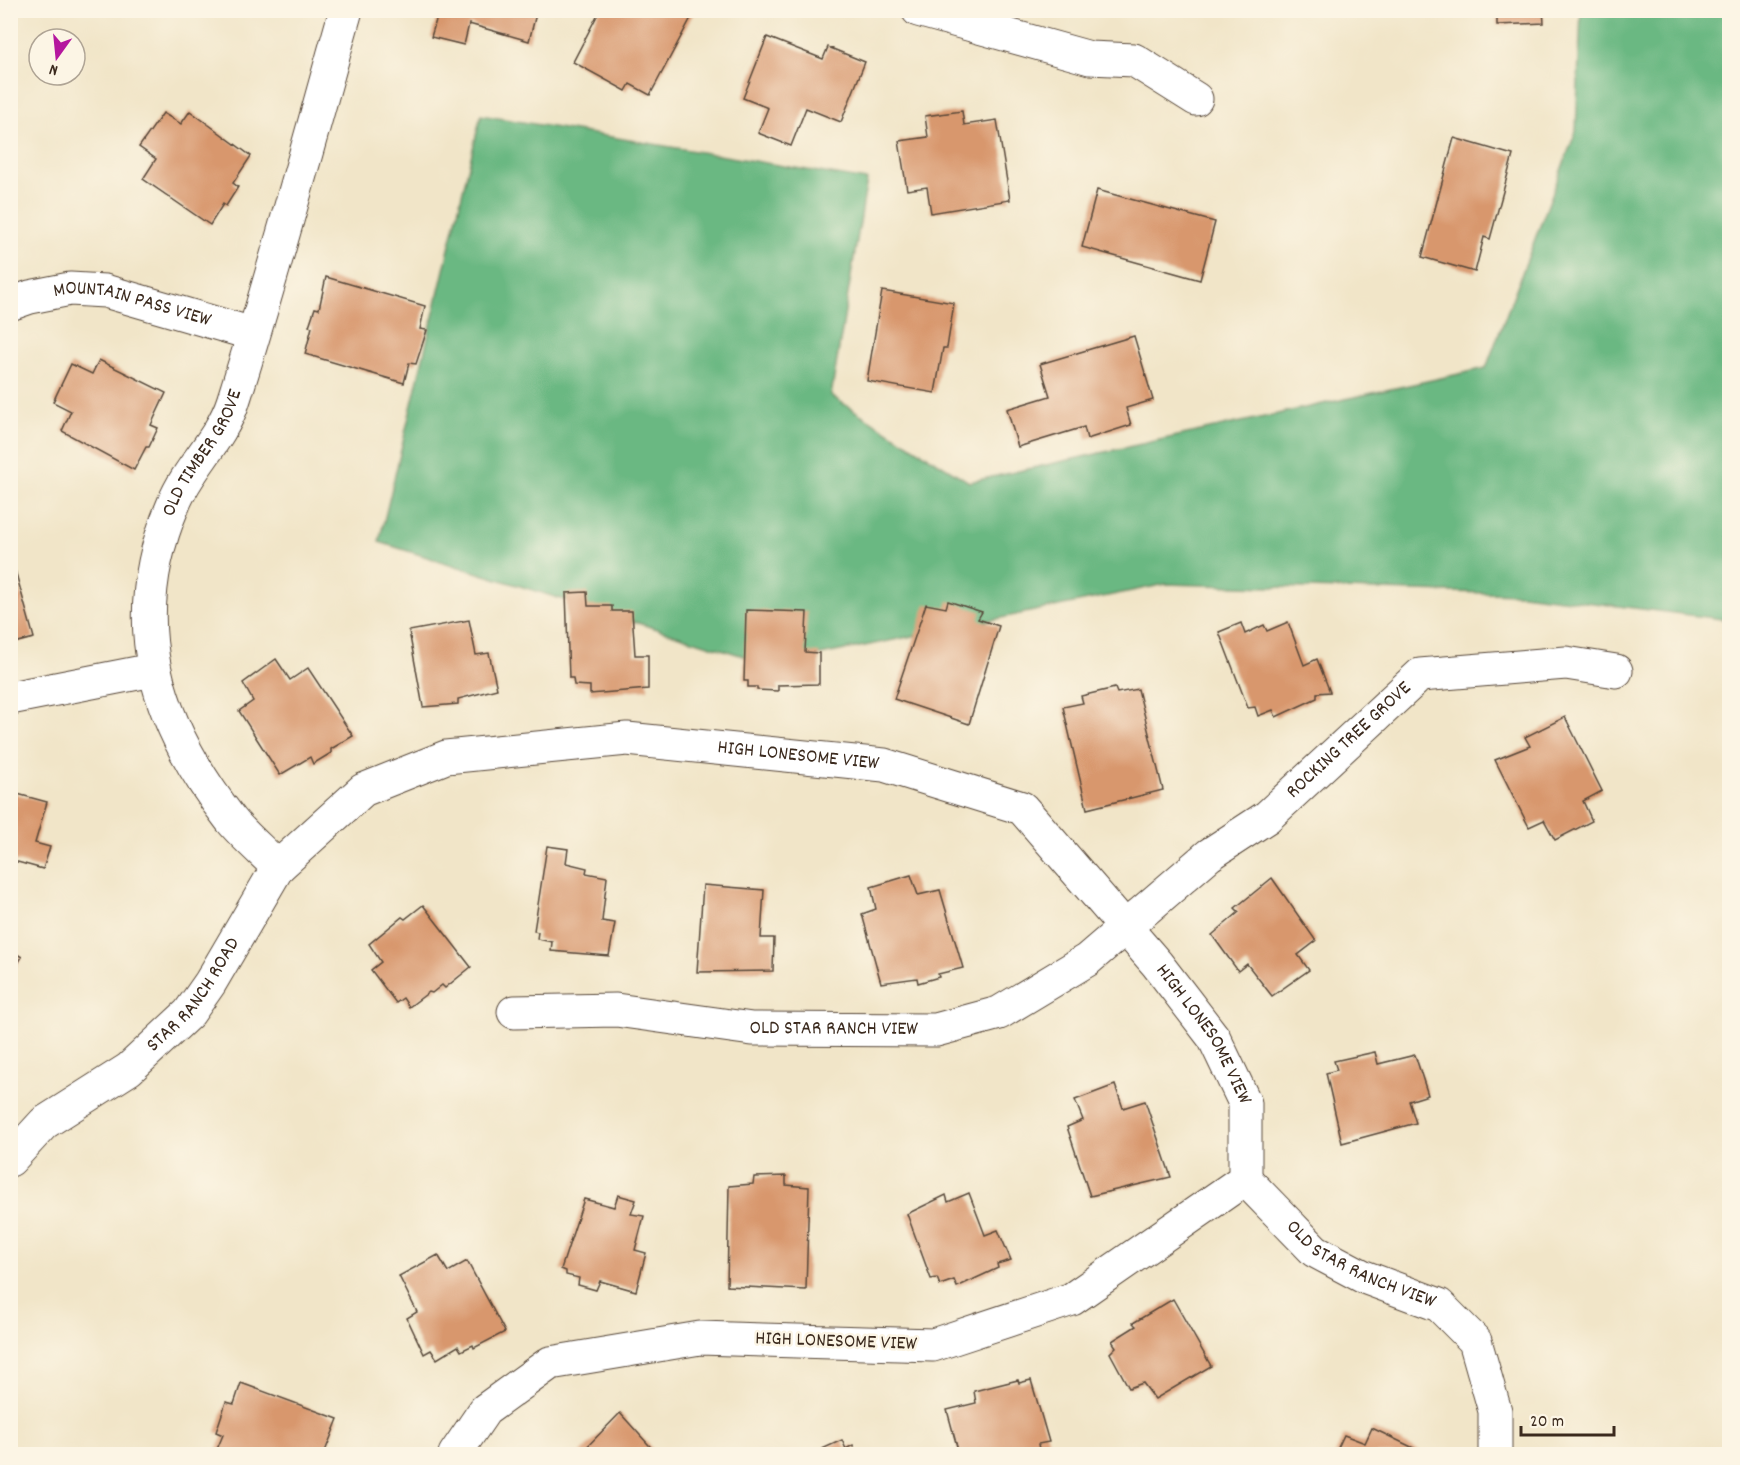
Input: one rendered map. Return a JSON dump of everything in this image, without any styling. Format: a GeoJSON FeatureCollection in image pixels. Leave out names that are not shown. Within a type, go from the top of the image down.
{"type":"FeatureCollection","features":[{"type":"Feature","properties":{"kind":"street","name":"OLD TIMBER GROVE"},"geometry":{"type":"LineString","coordinates":[[278,867],[233,822],[200,775],[178,736],[153,670],[147,623],[151,576],[174,502],[231,408],[346,10]]}},
{"type":"Feature","properties":{"kind":"street"},"geometry":{"type":"LineString","coordinates":[[918,10],[1090,58],[1134,60],[1196,99]]}},
{"type":"Feature","properties":{"kind":"street","name":"MOUNTAIN PASS VIEW"},"geometry":{"type":"LineString","coordinates":[[10,304],[30,297],[70,289],[105,291],[254,334]]}},
{"type":"Feature","properties":{"kind":"street","name":"ROCKING TREE GROVE"},"geometry":{"type":"LineString","coordinates":[[1124,926],[1209,855],[1267,817],[1420,675],[1566,663],[1616,670]]}},
{"type":"Feature","properties":{"kind":"street"},"geometry":{"type":"LineString","coordinates":[[10,698],[153,670]]}},
{"type":"Feature","properties":{"kind":"street","name":"HIGH LONESOME VIEW"},"geometry":{"type":"LineString","coordinates":[[310,835],[363,790],[446,756],[627,739],[884,765],[1022,807],[1157,964],[1214,1038],[1245,1103],[1245,1179],[1071,1299],[933,1345],[700,1338],[550,1363],[485,1410],[455,1455]]}},
{"type":"Feature","properties":{"kind":"street","name":"STAR RANCH ROAD"},"geometry":{"type":"LineString","coordinates":[[10,1160],[44,1123],[129,1069],[189,1013],[278,867],[310,835]]}},
{"type":"Feature","properties":{"kind":"street","name":"OLD STAR RANCH VIEW"},"geometry":{"type":"LineString","coordinates":[[514,1012],[616,1010],[752,1029],[936,1030],[999,1013],[1087,960],[1124,926]]}},
{"type":"Feature","properties":{"kind":"street"},"geometry":{"type":"LineString","coordinates":[[10,1123],[44,1123]]}},
{"type":"Feature","properties":{"kind":"street","name":"OLD STAR RANCH VIEW"},"geometry":{"type":"LineString","coordinates":[[1245,1179],[1315,1251],[1364,1277],[1439,1305],[1475,1341],[1495,1411],[1495,1455]]}},
{"type":"Feature","properties":{"kind":"green space"},"geometry":{"type":"Polygon","coordinates":[[[1581,11],[1729,11],[1729,620],[1522,594],[1166,584],[772,665],[379,542],[481,115],[867,180],[831,396],[969,482],[1486,368],[1576,131],[1581,11]]]}},
{"type":"Feature","properties":{"kind":"building"},"geometry":{"type":"Polygon","coordinates":[[[416,10],[537,10],[529,41],[469,24],[464,45],[431,37],[437,17],[416,10]]]}},
{"type":"Feature","properties":{"kind":"building"},"geometry":{"type":"Polygon","coordinates":[[[600,10],[687,10],[693,14],[650,95],[630,84],[626,91],[573,62],[600,10]]]}},
{"type":"Feature","properties":{"kind":"building"},"geometry":{"type":"Polygon","coordinates":[[[1497,10],[1543,10],[1544,23],[1497,25],[1497,10]]]}},
{"type":"Feature","properties":{"kind":"building"},"geometry":{"type":"Polygon","coordinates":[[[767,37],[823,59],[828,47],[865,62],[841,122],[806,108],[791,146],[758,133],[768,108],[743,98],[767,37]]]}},
{"type":"Feature","properties":{"kind":"building"},"geometry":{"type":"Polygon","coordinates":[[[190,111],[251,156],[233,183],[238,187],[226,206],[223,204],[210,225],[143,179],[156,159],[139,147],[163,113],[181,124],[190,111]]]}},
{"type":"Feature","properties":{"kind":"building"},"geometry":{"type":"Polygon","coordinates":[[[962,111],[964,125],[997,120],[1010,200],[931,213],[927,187],[907,190],[899,141],[928,137],[925,116],[962,111]]]}},
{"type":"Feature","properties":{"kind":"building"},"geometry":{"type":"Polygon","coordinates":[[[1454,138],[1513,155],[1490,239],[1484,237],[1475,272],[1422,257],[1454,138]]]}},
{"type":"Feature","properties":{"kind":"building"},"geometry":{"type":"Polygon","coordinates":[[[1097,190],[1215,222],[1200,280],[1082,247],[1097,190]]]}},
{"type":"Feature","properties":{"kind":"building"},"geometry":{"type":"Polygon","coordinates":[[[326,277],[425,306],[420,329],[427,330],[416,364],[409,363],[404,383],[305,354],[312,327],[309,326],[315,308],[319,309],[326,277]]]}},
{"type":"Feature","properties":{"kind":"building"},"geometry":{"type":"Polygon","coordinates":[[[882,291],[954,303],[947,348],[943,348],[935,393],[867,381],[882,291]]]}},
{"type":"Feature","properties":{"kind":"building"},"geometry":{"type":"Polygon","coordinates":[[[1134,336],[1153,400],[1126,408],[1131,425],[1087,439],[1084,427],[1018,447],[1007,409],[1050,396],[1040,364],[1134,336]]]}},
{"type":"Feature","properties":{"kind":"building"},"geometry":{"type":"Polygon","coordinates":[[[99,360],[166,393],[151,425],[158,428],[134,470],[62,431],[71,411],[53,402],[71,364],[92,374],[99,360]]]}},
{"type":"Feature","properties":{"kind":"building"},"geometry":{"type":"Polygon","coordinates":[[[10,552],[34,638],[10,644],[10,552]]]}},
{"type":"Feature","properties":{"kind":"building"},"geometry":{"type":"Polygon","coordinates":[[[587,592],[588,606],[612,606],[612,611],[632,611],[635,655],[648,655],[648,689],[590,694],[590,686],[574,685],[573,678],[569,678],[566,593],[587,592]]]}},
{"type":"Feature","properties":{"kind":"building"},"geometry":{"type":"Polygon","coordinates":[[[948,601],[982,612],[978,619],[999,626],[969,724],[894,699],[926,604],[946,608],[948,601]]]}},
{"type":"Feature","properties":{"kind":"building"},"geometry":{"type":"Polygon","coordinates":[[[746,610],[807,612],[805,652],[819,653],[819,684],[778,685],[778,691],[748,687],[748,681],[744,681],[746,610]]]}},
{"type":"Feature","properties":{"kind":"building"},"geometry":{"type":"Polygon","coordinates":[[[469,620],[476,655],[489,653],[497,689],[458,699],[458,704],[423,707],[409,631],[469,620]]]}},
{"type":"Feature","properties":{"kind":"building"},"geometry":{"type":"Polygon","coordinates":[[[1288,622],[1304,665],[1317,659],[1330,692],[1317,693],[1317,698],[1276,717],[1273,710],[1258,716],[1255,707],[1248,708],[1219,632],[1241,623],[1245,634],[1264,625],[1267,631],[1288,622]]]}},
{"type":"Feature","properties":{"kind":"building"},"geometry":{"type":"Polygon","coordinates":[[[276,659],[290,680],[308,668],[353,736],[331,749],[331,753],[313,764],[310,757],[280,775],[239,711],[253,701],[243,683],[276,659]]]}},
{"type":"Feature","properties":{"kind":"building"},"geometry":{"type":"Polygon","coordinates":[[[1115,688],[1117,693],[1138,689],[1163,790],[1087,809],[1063,707],[1083,703],[1081,696],[1115,688]]]}},
{"type":"Feature","properties":{"kind":"building"},"geometry":{"type":"Polygon","coordinates":[[[1565,717],[1602,791],[1583,801],[1592,821],[1555,840],[1544,820],[1529,827],[1495,760],[1530,746],[1525,737],[1565,717]]]}},
{"type":"Feature","properties":{"kind":"building"},"geometry":{"type":"Polygon","coordinates":[[[10,792],[47,802],[35,843],[50,847],[43,869],[10,860],[10,792]]]}},
{"type":"Feature","properties":{"kind":"building"},"geometry":{"type":"Polygon","coordinates":[[[547,846],[568,849],[566,863],[587,868],[586,873],[607,877],[602,921],[615,923],[609,956],[551,951],[552,942],[537,939],[538,932],[534,931],[547,846]]]}},
{"type":"Feature","properties":{"kind":"building"},"geometry":{"type":"Polygon","coordinates":[[[911,875],[918,895],[940,890],[963,968],[938,974],[939,977],[918,983],[917,978],[881,983],[862,914],[876,909],[871,887],[911,875]]]}},
{"type":"Feature","properties":{"kind":"building"},"geometry":{"type":"Polygon","coordinates":[[[1272,878],[1316,941],[1298,955],[1309,970],[1272,996],[1247,964],[1238,971],[1212,935],[1239,912],[1235,908],[1272,878]]]}},
{"type":"Feature","properties":{"kind":"building"},"geometry":{"type":"Polygon","coordinates":[[[703,885],[764,890],[761,938],[774,938],[773,971],[697,972],[703,885]]]}},
{"type":"Feature","properties":{"kind":"building"},"geometry":{"type":"Polygon","coordinates":[[[423,905],[471,967],[445,988],[442,985],[409,1007],[403,998],[396,1003],[371,970],[381,962],[369,944],[402,917],[405,919],[423,905]]]}},
{"type":"Feature","properties":{"kind":"building"},"geometry":{"type":"Polygon","coordinates":[[[10,950],[22,957],[10,976],[10,950]]]}},
{"type":"Feature","properties":{"kind":"building"},"geometry":{"type":"Polygon","coordinates":[[[1375,1052],[1378,1064],[1415,1055],[1428,1095],[1409,1101],[1416,1123],[1342,1143],[1326,1073],[1337,1070],[1334,1061],[1375,1052]]]}},
{"type":"Feature","properties":{"kind":"building"},"geometry":{"type":"Polygon","coordinates":[[[1115,1085],[1123,1108],[1145,1101],[1171,1177],[1090,1196],[1067,1127],[1083,1120],[1075,1100],[1115,1085]]]}},
{"type":"Feature","properties":{"kind":"building"},"geometry":{"type":"Polygon","coordinates":[[[786,1176],[786,1185],[809,1187],[806,1290],[727,1286],[729,1186],[753,1184],[754,1177],[786,1176]]]}},
{"type":"Feature","properties":{"kind":"building"},"geometry":{"type":"Polygon","coordinates":[[[969,1193],[985,1235],[998,1230],[1011,1260],[997,1264],[998,1268],[957,1287],[954,1280],[940,1285],[937,1278],[931,1279],[907,1214],[946,1195],[948,1202],[969,1193]]]}},
{"type":"Feature","properties":{"kind":"building"},"geometry":{"type":"Polygon","coordinates":[[[618,1195],[636,1200],[631,1214],[644,1216],[635,1250],[646,1253],[636,1291],[600,1281],[596,1290],[578,1285],[579,1278],[566,1275],[566,1271],[561,1269],[584,1199],[614,1207],[618,1195]]]}},
{"type":"Feature","properties":{"kind":"building"},"geometry":{"type":"Polygon","coordinates":[[[438,1255],[448,1272],[467,1261],[505,1332],[474,1348],[473,1345],[461,1351],[458,1346],[437,1359],[431,1350],[424,1354],[407,1318],[417,1312],[399,1276],[438,1255]]]}},
{"type":"Feature","properties":{"kind":"building"},"geometry":{"type":"Polygon","coordinates":[[[1173,1299],[1211,1366],[1155,1399],[1143,1383],[1129,1388],[1110,1353],[1116,1347],[1112,1341],[1136,1326],[1133,1323],[1173,1299]]]}},
{"type":"Feature","properties":{"kind":"building"},"geometry":{"type":"Polygon","coordinates":[[[1018,1380],[1019,1383],[1031,1380],[1049,1442],[1038,1444],[1040,1454],[959,1454],[947,1410],[976,1403],[974,1391],[1018,1380]]]}},
{"type":"Feature","properties":{"kind":"building"},"geometry":{"type":"Polygon","coordinates":[[[241,1383],[338,1419],[324,1454],[215,1454],[223,1435],[216,1432],[226,1402],[234,1404],[241,1383]]]}},
{"type":"Feature","properties":{"kind":"building"},"geometry":{"type":"Polygon","coordinates":[[[620,1413],[657,1454],[580,1454],[620,1413]]]}},
{"type":"Feature","properties":{"kind":"building"},"geometry":{"type":"Polygon","coordinates":[[[1372,1428],[1426,1454],[1335,1454],[1344,1435],[1365,1443],[1372,1428]]]}},
{"type":"Feature","properties":{"kind":"building"},"geometry":{"type":"Polygon","coordinates":[[[842,1440],[846,1449],[853,1445],[857,1454],[821,1454],[824,1453],[822,1449],[842,1440]]]}}]}
